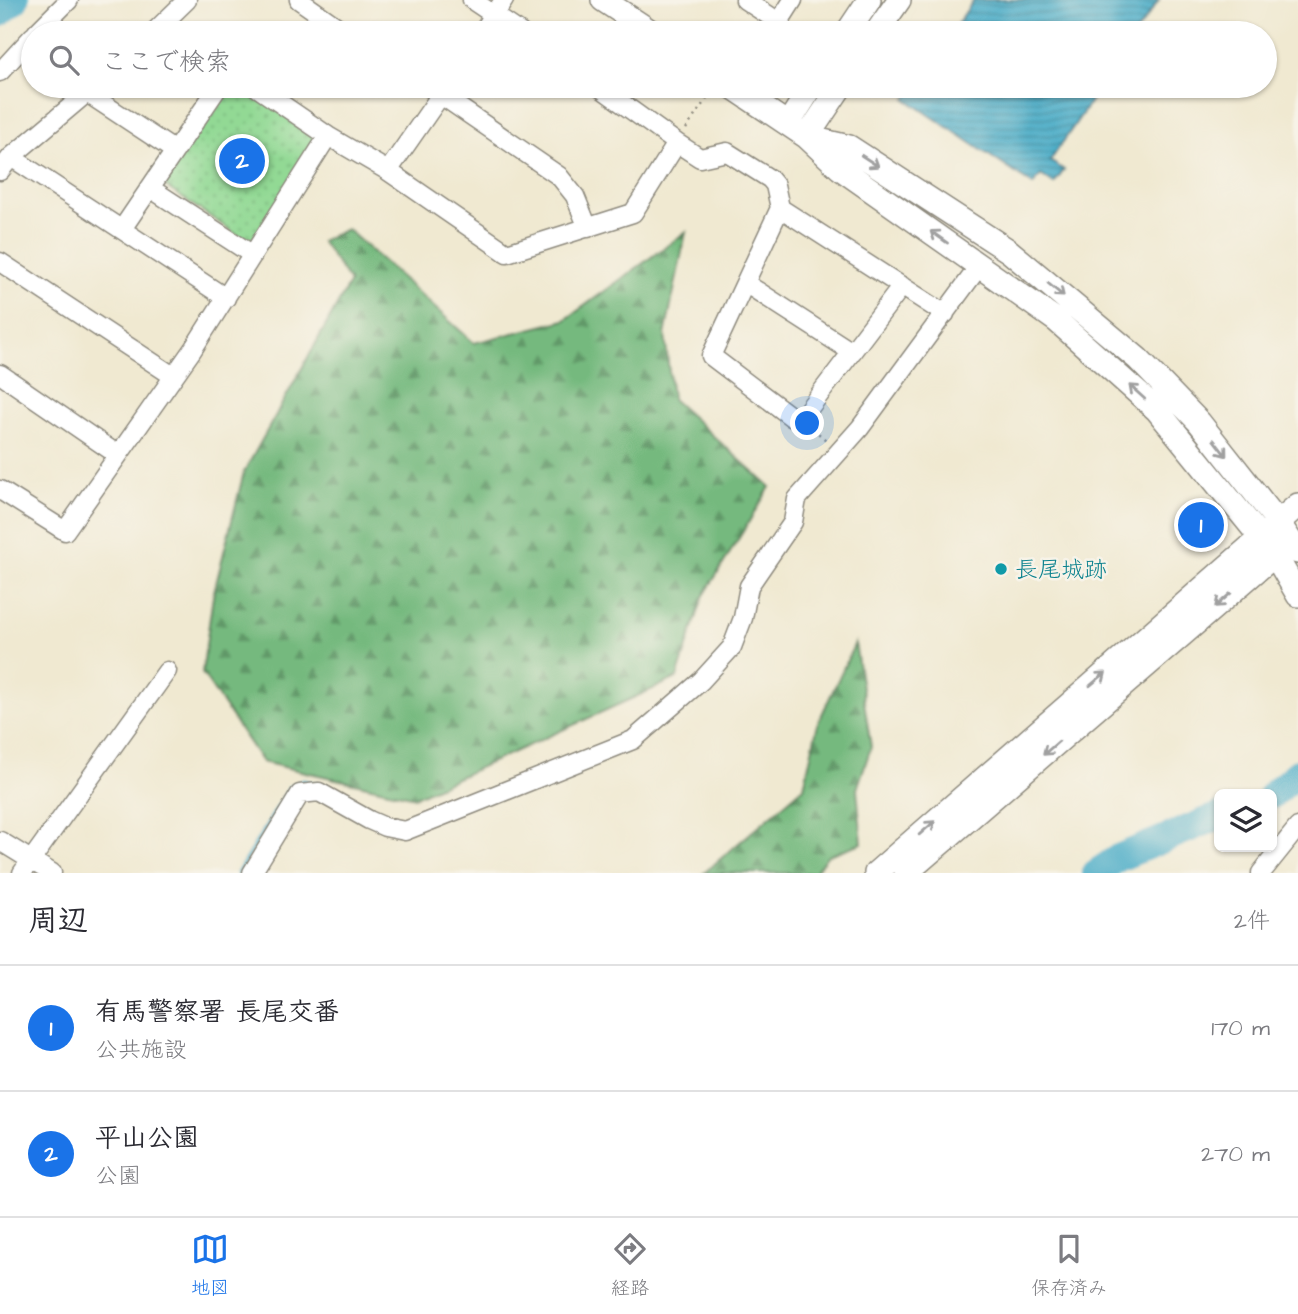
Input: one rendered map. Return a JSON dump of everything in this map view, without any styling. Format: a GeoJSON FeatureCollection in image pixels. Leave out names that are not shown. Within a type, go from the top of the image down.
{"type":"FeatureCollection","features":[{"type":"Feature","properties":{"kind":"street"},"geometry":{"type":"LineString","coordinates":[[48,21],[68,0]]}},
{"type":"Feature","properties":{"kind":"street"},"geometry":{"type":"LineString","coordinates":[[172,21],[187,0]]}},
{"type":"Feature","properties":{"kind":"street"},"geometry":{"type":"LineString","coordinates":[[299,0],[329,21]]}},
{"type":"Feature","properties":{"kind":"street"},"geometry":{"type":"LineString","coordinates":[[472,0],[499,7],[511,21]]}},
{"type":"Feature","properties":{"kind":"street"},"geometry":{"type":"LineString","coordinates":[[603,0],[635,21]]}},
{"type":"Feature","properties":{"kind":"street"},"geometry":{"type":"LineString","coordinates":[[745,0],[777,21]]}},
{"type":"Feature","properties":{"kind":"street"},"geometry":{"type":"LineString","coordinates":[[780,21],[793,0]]}},
{"type":"Feature","properties":{"kind":"street"},"geometry":{"type":"LineString","coordinates":[[855,21],[869,0]]}},
{"type":"Feature","properties":{"kind":"street"},"geometry":{"type":"LineString","coordinates":[[884,21],[898,0]]}},
{"type":"Feature","properties":{"kind":"street"},"geometry":{"type":"LineString","coordinates":[[0,72],[21,50]]}},
{"type":"Feature","properties":{"kind":"street"},"geometry":{"type":"LineString","coordinates":[[81,98],[5,164],[122,229],[226,298]]}},
{"type":"Feature","properties":{"kind":"street"},"geometry":{"type":"LineString","coordinates":[[103,98],[175,151]]}},
{"type":"Feature","properties":{"kind":"street"},"geometry":{"type":"LineString","coordinates":[[122,229],[211,98]]}},
{"type":"Feature","properties":{"kind":"street"},"geometry":{"type":"LineString","coordinates":[[273,98],[328,136],[388,171],[507,253],[633,213],[677,143]]}},
{"type":"Feature","properties":{"kind":"street"},"geometry":{"type":"LineString","coordinates":[[388,171],[433,98]]}},
{"type":"Feature","properties":{"kind":"street"},"geometry":{"type":"LineString","coordinates":[[453,98],[559,176],[575,196],[588,228]]}},
{"type":"Feature","properties":{"kind":"street"},"geometry":{"type":"LineString","coordinates":[[615,98],[700,158],[727,152],[770,179],[775,185],[780,208],[711,356],[793,418],[802,419],[902,286]]}},
{"type":"Feature","properties":{"kind":"street"},"geometry":{"type":"LineString","coordinates":[[749,98],[797,130],[841,168],[1056,320],[1157,410],[1285,544]]}},
{"type":"Feature","properties":{"kind":"street"},"geometry":{"type":"LineString","coordinates":[[797,130],[808,98]]}},
{"type":"Feature","properties":{"kind":"street"},"geometry":{"type":"LineString","coordinates":[[797,130],[829,98]]}},
{"type":"Feature","properties":{"kind":"street"},"geometry":{"type":"LineString","coordinates":[[797,130],[849,147],[1009,251],[1138,359],[1199,422],[1278,522],[1298,595]]}},
{"type":"Feature","properties":{"kind":"street"},"geometry":{"type":"LineString","coordinates":[[1,492],[65,531],[226,298],[328,136]]}},
{"type":"Feature","properties":{"kind":"street"},"geometry":{"type":"LineString","coordinates":[[150,188],[253,255]]}},
{"type":"Feature","properties":{"kind":"street"},"geometry":{"type":"LineString","coordinates":[[780,208],[945,314]]}},
{"type":"Feature","properties":{"kind":"street"},"geometry":{"type":"LineString","coordinates":[[0,262],[173,376]]}},
{"type":"Feature","properties":{"kind":"street"},"geometry":{"type":"LineString","coordinates":[[252,873],[300,794],[319,792],[377,823],[405,831],[633,740],[701,681],[732,648],[743,618],[749,586],[793,522],[797,499],[860,428],[979,265]]}},
{"type":"Feature","properties":{"kind":"street"},"geometry":{"type":"LineString","coordinates":[[745,283],[852,352]]}},
{"type":"Feature","properties":{"kind":"street"},"geometry":{"type":"LineString","coordinates":[[0,374],[118,455]]}},
{"type":"Feature","properties":{"kind":"street"},"geometry":{"type":"LineString","coordinates":[[1278,522],[1298,505]]}},
{"type":"Feature","properties":{"kind":"street"},"geometry":{"type":"LineString","coordinates":[[876,873],[1285,544]]}},
{"type":"Feature","properties":{"kind":"street"},"geometry":{"type":"LineString","coordinates":[[906,873],[1285,544]]}},
{"type":"Feature","properties":{"kind":"street"},"geometry":{"type":"LineString","coordinates":[[26,866],[167,671]]}},
{"type":"Feature","properties":{"kind":"street"},"geometry":{"type":"LineString","coordinates":[[1261,873],[1298,827]]}},
{"type":"Feature","properties":{"kind":"street"},"geometry":{"type":"LineString","coordinates":[[0,841],[26,866],[52,873]]}},
{"type":"Feature","properties":{"kind":"path"},"geometry":{"type":"LineString","coordinates":[[677,143],[706,98]]}},
{"type":"Feature","properties":{"kind":"path"},"geometry":{"type":"LineString","coordinates":[[802,419],[840,451]]}},
{"type":"Feature","properties":{"kind":"green space"},"geometry":{"type":"Polygon","coordinates":[[[219,98],[261,98],[321,138],[251,244],[162,184],[219,98]]]}},
{"type":"Feature","properties":{"kind":"green space"},"geometry":{"type":"Polygon","coordinates":[[[347,229],[474,343],[565,320],[686,232],[665,335],[672,399],[770,487],[703,597],[677,678],[415,797],[262,762],[202,673],[213,596],[244,472],[350,282],[321,241],[347,229]]]}},
{"type":"Feature","properties":{"kind":"green space"},"geometry":{"type":"Polygon","coordinates":[[[855,643],[871,747],[857,789],[862,843],[828,855],[814,873],[704,873],[804,787],[818,723],[855,643]]]}},
{"type":"Feature","properties":{"kind":"water"},"geometry":{"type":"Polygon","coordinates":[[[974,0],[1159,0],[1144,21],[959,21],[974,0]]]}},
{"type":"Feature","properties":{"kind":"water"},"geometry":{"type":"Polygon","coordinates":[[[1093,98],[1050,161],[1064,170],[1054,184],[1041,175],[1033,185],[906,99],[1093,98]]]}},
{"type":"Feature","properties":{"kind":"waterway"},"geometry":{"type":"LineString","coordinates":[[0,13],[15,0]]}},
{"type":"Feature","properties":{"kind":"waterway"},"geometry":{"type":"LineString","coordinates":[[1277,791],[1298,773]]}},
{"type":"Feature","properties":{"kind":"waterway"},"geometry":{"type":"LineString","coordinates":[[238,873],[290,788],[303,781],[324,786]]}},
{"type":"Feature","properties":{"kind":"waterway"},"geometry":{"type":"LineString","coordinates":[[1096,873],[1118,858],[1214,818]]}},
{"type":"Feature","properties":{"kind":"place","name":"平山公園"},"geometry":{"type":"Point","coordinates":[242,161]}},
{"type":"Feature","properties":{"kind":"place","name":"有馬警察署 長尾交番"},"geometry":{"type":"Point","coordinates":[1201,525]}},
{"type":"Feature","properties":{"kind":"place","name":"長尾城跡"},"geometry":{"type":"Point","coordinates":[1001,569]}}]}
